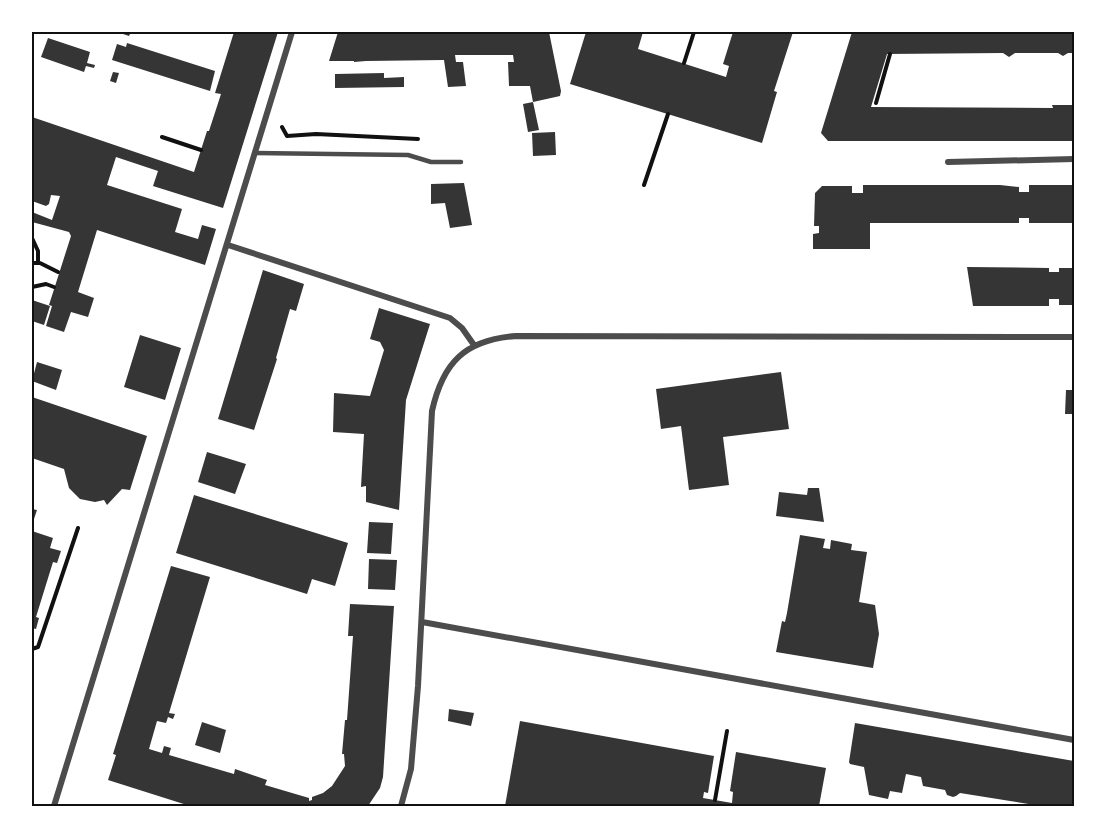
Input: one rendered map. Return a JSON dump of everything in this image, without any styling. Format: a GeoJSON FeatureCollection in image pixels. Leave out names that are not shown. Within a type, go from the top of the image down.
{"type":"FeatureCollection","features":[{"type":"Feature","properties":{"kind":"street"},"geometry":{"type":"LineString","coordinates":[[54,807],[228,245],[291,32]]}},
{"type":"Feature","properties":{"kind":"street"},"geometry":{"type":"LineString","coordinates":[[948,162],[1074,159]]}},
{"type":"Feature","properties":{"kind":"street"},"geometry":{"type":"LineString","coordinates":[[228,245],[450,318],[462,327],[474,345]]}},
{"type":"Feature","properties":{"kind":"street"},"geometry":{"type":"LineString","coordinates":[[400,807],[411,769],[422,622],[432,411],[437,390],[445,373],[458,357],[474,345],[496,338],[587,336],[1074,337]]}},
{"type":"Feature","properties":{"kind":"street"},"geometry":{"type":"LineString","coordinates":[[422,622],[1074,740]]}},
{"type":"Feature","properties":{"kind":"lane"},"geometry":{"type":"LineString","coordinates":[[255,153],[408,155],[431,162],[461,162]]}},
{"type":"Feature","properties":{"kind":"path"},"geometry":{"type":"LineString","coordinates":[[684,63],[694,32]]}},
{"type":"Feature","properties":{"kind":"path"},"geometry":{"type":"LineString","coordinates":[[876,103],[890,54]]}},
{"type":"Feature","properties":{"kind":"path"},"geometry":{"type":"LineString","coordinates":[[644,185],[668,114]]}},
{"type":"Feature","properties":{"kind":"path"},"geometry":{"type":"LineString","coordinates":[[282,127],[287,136],[316,134],[417,139]]}},
{"type":"Feature","properties":{"kind":"path"},"geometry":{"type":"LineString","coordinates":[[162,137],[201,150]]}},
{"type":"Feature","properties":{"kind":"path"},"geometry":{"type":"LineString","coordinates":[[32,238],[38,251],[38,263]]}},
{"type":"Feature","properties":{"kind":"path"},"geometry":{"type":"LineString","coordinates":[[32,263],[38,263],[58,272]]}},
{"type":"Feature","properties":{"kind":"path"},"geometry":{"type":"LineString","coordinates":[[32,287],[46,284],[54,287]]}},
{"type":"Feature","properties":{"kind":"path"},"geometry":{"type":"LineString","coordinates":[[32,649],[38,647],[78,528]]}},
{"type":"Feature","properties":{"kind":"path"},"geometry":{"type":"LineString","coordinates":[[716,800],[727,731]]}},
{"type":"Feature","properties":{"kind":"building"},"geometry":{"type":"Polygon","coordinates":[[[117,32],[131,32],[129,36],[117,32]]]}},
{"type":"Feature","properties":{"kind":"building"},"geometry":{"type":"Polygon","coordinates":[[[234,32],[278,32],[223,208],[153,186],[158,171],[116,157],[107,185],[182,209],[175,232],[198,239],[202,225],[216,229],[205,265],[97,230],[78,292],[94,298],[88,317],[71,312],[64,332],[46,326],[52,306],[49,305],[71,236],[69,232],[32,222],[32,212],[52,220],[60,196],[51,195],[49,204],[46,206],[32,201],[32,117],[194,172],[221,94],[215,93],[234,32]]]}},
{"type":"Feature","properties":{"kind":"building"},"geometry":{"type":"Polygon","coordinates":[[[338,32],[549,32],[561,91],[560,96],[533,102],[530,86],[509,86],[508,62],[514,62],[513,55],[455,55],[456,62],[463,62],[466,86],[448,87],[444,60],[329,61],[338,32]]]}},
{"type":"Feature","properties":{"kind":"building"},"geometry":{"type":"Polygon","coordinates":[[[586,32],[643,32],[638,49],[726,77],[729,66],[723,64],[733,32],[793,32],[774,91],[777,92],[762,143],[570,84],[586,32]]]}},
{"type":"Feature","properties":{"kind":"building"},"geometry":{"type":"Polygon","coordinates":[[[852,32],[1074,32],[1074,53],[1063,56],[1058,53],[1015,53],[1009,57],[1003,53],[887,54],[871,107],[1053,108],[1052,105],[1074,105],[1074,141],[828,141],[821,133],[852,32]]]}},
{"type":"Feature","properties":{"kind":"building"},"geometry":{"type":"Polygon","coordinates":[[[48,38],[90,52],[87,63],[95,65],[94,68],[86,66],[84,72],[41,57],[48,38]]]}},
{"type":"Feature","properties":{"kind":"building"},"geometry":{"type":"Polygon","coordinates":[[[127,43],[215,71],[210,91],[112,60],[117,44],[126,47],[127,43]]]}},
{"type":"Feature","properties":{"kind":"building"},"geometry":{"type":"Polygon","coordinates":[[[113,72],[119,73],[116,83],[110,81],[113,72]]]}},
{"type":"Feature","properties":{"kind":"building"},"geometry":{"type":"Polygon","coordinates":[[[384,73],[384,78],[404,77],[404,87],[335,88],[335,74],[384,73]]]}},
{"type":"Feature","properties":{"kind":"building"},"geometry":{"type":"Polygon","coordinates":[[[533,102],[539,130],[528,132],[523,104],[533,102]]]}},
{"type":"Feature","properties":{"kind":"building"},"geometry":{"type":"Polygon","coordinates":[[[555,132],[556,155],[533,156],[532,133],[555,132]]]}},
{"type":"Feature","properties":{"kind":"building"},"geometry":{"type":"Polygon","coordinates":[[[464,183],[472,225],[450,228],[445,203],[431,204],[431,184],[464,183]]]}},
{"type":"Feature","properties":{"kind":"building"},"geometry":{"type":"Polygon","coordinates":[[[863,185],[1000,185],[1019,187],[1019,192],[1029,192],[1029,185],[1074,185],[1074,223],[1029,223],[1029,218],[1019,218],[1019,223],[870,223],[870,249],[813,249],[813,234],[819,233],[819,226],[814,226],[815,193],[822,186],[852,186],[852,193],[863,193],[863,185]]]}},
{"type":"Feature","properties":{"kind":"building"},"geometry":{"type":"Polygon","coordinates":[[[967,267],[1049,268],[1049,272],[1059,272],[1059,268],[1074,268],[1074,305],[1059,305],[1059,299],[1049,299],[1049,306],[973,306],[967,267]]]}},
{"type":"Feature","properties":{"kind":"building"},"geometry":{"type":"Polygon","coordinates":[[[263,270],[304,284],[296,311],[290,309],[254,430],[218,419],[263,270]]]}},
{"type":"Feature","properties":{"kind":"building"},"geometry":{"type":"Polygon","coordinates":[[[32,300],[50,306],[44,325],[32,321],[32,300]]]}},
{"type":"Feature","properties":{"kind":"building"},"geometry":{"type":"Polygon","coordinates":[[[379,308],[430,324],[406,400],[399,510],[366,502],[366,486],[361,487],[364,434],[333,432],[334,393],[370,396],[384,350],[380,342],[370,339],[379,308]]]}},
{"type":"Feature","properties":{"kind":"building"},"geometry":{"type":"Polygon","coordinates":[[[140,335],[181,348],[165,400],[124,387],[140,335]]]}},
{"type":"Feature","properties":{"kind":"building"},"geometry":{"type":"Polygon","coordinates":[[[37,362],[62,370],[56,390],[32,381],[37,362]]]}},
{"type":"Feature","properties":{"kind":"building"},"geometry":{"type":"Polygon","coordinates":[[[781,372],[789,429],[723,437],[729,485],[689,490],[681,426],[661,429],[656,389],[781,372]]]}},
{"type":"Feature","properties":{"kind":"building"},"geometry":{"type":"Polygon","coordinates":[[[1066,390],[1074,390],[1074,414],[1065,414],[1066,390]]]}},
{"type":"Feature","properties":{"kind":"building"},"geometry":{"type":"Polygon","coordinates":[[[32,397],[147,436],[130,490],[122,489],[107,505],[104,500],[95,502],[80,499],[69,488],[64,469],[32,458],[32,397]]]}},
{"type":"Feature","properties":{"kind":"building"},"geometry":{"type":"Polygon","coordinates":[[[207,452],[246,464],[235,494],[198,482],[207,452]]]}},
{"type":"Feature","properties":{"kind":"building"},"geometry":{"type":"Polygon","coordinates":[[[808,488],[819,488],[824,522],[776,516],[779,492],[807,495],[808,488]]]}},
{"type":"Feature","properties":{"kind":"building"},"geometry":{"type":"Polygon","coordinates":[[[194,495],[348,543],[335,586],[312,579],[307,594],[176,553],[194,495]]]}},
{"type":"Feature","properties":{"kind":"building"},"geometry":{"type":"Polygon","coordinates":[[[32,509],[37,510],[32,525],[32,509]]]}},
{"type":"Feature","properties":{"kind":"building"},"geometry":{"type":"Polygon","coordinates":[[[369,522],[393,523],[391,554],[367,553],[369,522]]]}},
{"type":"Feature","properties":{"kind":"building"},"geometry":{"type":"Polygon","coordinates":[[[32,531],[53,538],[50,548],[61,551],[57,563],[53,562],[36,617],[39,618],[36,629],[32,628],[32,531]]]}},
{"type":"Feature","properties":{"kind":"building"},"geometry":{"type":"Polygon","coordinates":[[[800,535],[825,539],[823,548],[830,549],[831,540],[852,544],[851,550],[867,552],[859,602],[875,605],[879,634],[873,668],[776,652],[782,621],[785,622],[787,613],[800,535]]]}},
{"type":"Feature","properties":{"kind":"building"},"geometry":{"type":"Polygon","coordinates":[[[369,559],[397,560],[395,590],[368,589],[369,559]]]}},
{"type":"Feature","properties":{"kind":"building"},"geometry":{"type":"Polygon","coordinates":[[[171,566],[210,577],[169,713],[175,714],[173,719],[168,717],[166,723],[157,721],[149,749],[162,753],[164,746],[171,748],[169,755],[234,774],[235,769],[267,780],[265,785],[309,798],[309,801],[332,786],[345,766],[344,754],[342,754],[345,720],[347,720],[353,636],[348,636],[350,604],[394,606],[383,777],[380,788],[368,806],[190,806],[108,780],[116,755],[113,754],[171,566]]]}},
{"type":"Feature","properties":{"kind":"building"},"geometry":{"type":"Polygon","coordinates":[[[449,709],[474,713],[471,726],[448,721],[449,709]]]}},
{"type":"Feature","properties":{"kind":"building"},"geometry":{"type":"Polygon","coordinates":[[[520,721],[714,756],[708,793],[704,792],[703,798],[732,803],[733,792],[730,791],[736,752],[826,768],[819,806],[505,806],[520,721]]]}},
{"type":"Feature","properties":{"kind":"building"},"geometry":{"type":"Polygon","coordinates":[[[202,722],[226,730],[220,753],[195,745],[202,722]]]}},
{"type":"Feature","properties":{"kind":"building"},"geometry":{"type":"Polygon","coordinates":[[[855,723],[1074,761],[1074,806],[1041,806],[960,793],[953,797],[947,795],[945,790],[923,786],[921,777],[906,774],[902,793],[890,791],[888,799],[869,795],[864,767],[849,762],[855,723]]]}}]}
